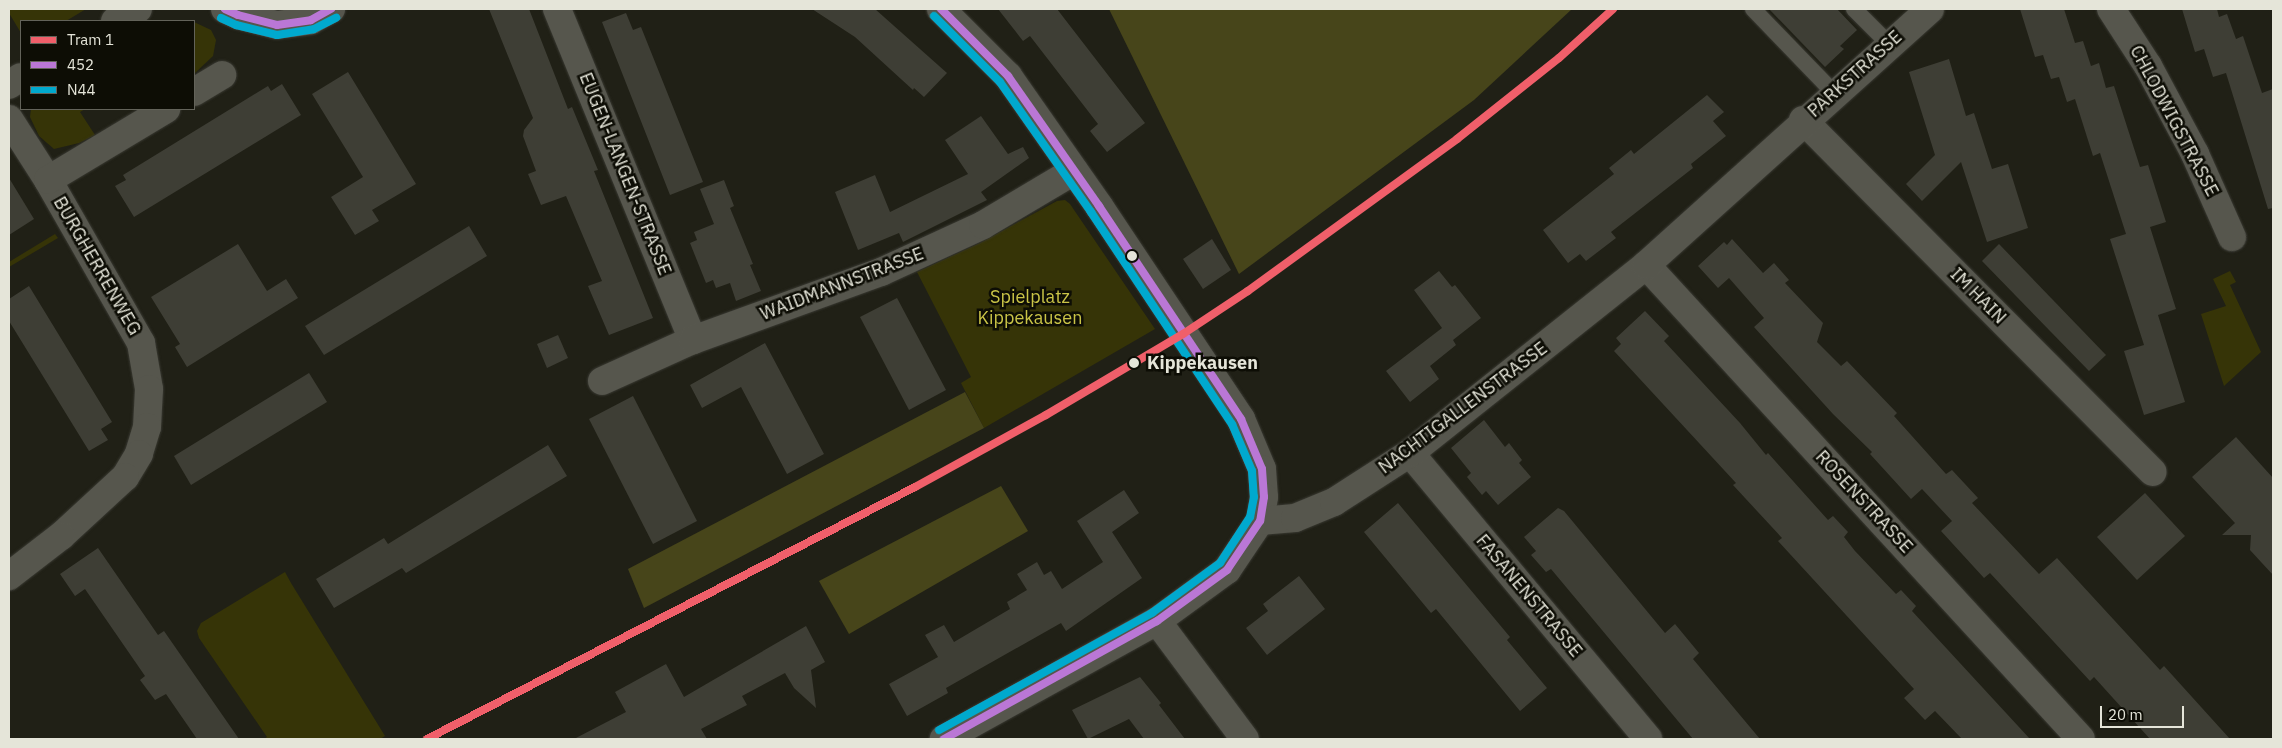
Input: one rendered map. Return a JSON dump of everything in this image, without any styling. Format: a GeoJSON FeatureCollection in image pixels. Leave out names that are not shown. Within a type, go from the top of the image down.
{"type":"FeatureCollection","features":[{"type":"Feature","properties":{"kind":"street"},"geometry":{"type":"LineString","coordinates":[[118,20],[138,9]]}},
{"type":"Feature","properties":{"kind":"street"},"geometry":{"type":"LineString","coordinates":[[225,9],[238,15],[277,25],[311,20],[331,9]]}},
{"type":"Feature","properties":{"kind":"street","name":"EUGEN-LANGEN-STRASSE"},"geometry":{"type":"LineString","coordinates":[[557,9],[693,340]]}},
{"type":"Feature","properties":{"kind":"street"},"geometry":{"type":"LineString","coordinates":[[941,9],[1008,76],[1241,419],[1262,469],[1264,497],[1260,521],[1227,570],[1157,621],[944,739]]}},
{"type":"Feature","properties":{"kind":"street","name":"PARKSTRASSE"},"geometry":{"type":"LineString","coordinates":[[1804,120],[1835,94],[1888,44],[1930,9]]}},
{"type":"Feature","properties":{"kind":"street","name":"CHLODWIGSTRASSE"},"geometry":{"type":"LineString","coordinates":[[2112,9],[2148,66],[2195,154],[2232,237]]}},
{"type":"Feature","properties":{"kind":"street"},"geometry":{"type":"LineString","coordinates":[[195,91],[222,76]]}},
{"type":"Feature","properties":{"kind":"street"},"geometry":{"type":"LineString","coordinates":[[9,85],[20,78]]}},
{"type":"Feature","properties":{"kind":"street"},"geometry":{"type":"LineString","coordinates":[[48,180],[164,110]]}},
{"type":"Feature","properties":{"kind":"street","name":"BURGHERRENWEG"},"geometry":{"type":"LineString","coordinates":[[9,119],[48,180],[141,343],[149,389],[147,427],[138,454],[125,477],[61,536],[9,576]]}},
{"type":"Feature","properties":{"kind":"street","name":"NACHTIGALLENSTRASSE"},"geometry":{"type":"LineString","coordinates":[[1260,521],[1296,518],[1334,502],[1410,453],[1646,265],[1766,158],[1804,120]]}},
{"type":"Feature","properties":{"kind":"street","name":"IM HAIN"},"geometry":{"type":"LineString","coordinates":[[1804,120],[2152,472]]}},
{"type":"Feature","properties":{"kind":"street","name":"WAIDMANNSTRASSE"},"geometry":{"type":"LineString","coordinates":[[602,380],[693,340],[881,272],[983,226],[1074,171]]}},
{"type":"Feature","properties":{"kind":"street","name":"ROSENSTRASSE"},"geometry":{"type":"LineString","coordinates":[[1646,265],[2080,739]]}},
{"type":"Feature","properties":{"kind":"street","name":"FASANENSTRASSE"},"geometry":{"type":"LineString","coordinates":[[1410,453],[1648,739]]}},
{"type":"Feature","properties":{"kind":"street"},"geometry":{"type":"LineString","coordinates":[[1157,621],[1246,739]]}},
{"type":"Feature","properties":{"kind":"lane"},"geometry":{"type":"LineString","coordinates":[[1753,9],[1835,94]]}},
{"type":"Feature","properties":{"kind":"lane"},"geometry":{"type":"LineString","coordinates":[[1854,9],[1888,44]]}},
{"type":"Feature","properties":{"kind":"green space"},"geometry":{"type":"Polygon","coordinates":[[[9,9],[86,9],[68,20],[20,20],[20,31],[9,13],[9,9]]]}},
{"type":"Feature","properties":{"kind":"green space"},"geometry":{"type":"Polygon","coordinates":[[[195,22],[211,30],[216,40],[213,56],[195,73],[195,22]]]}},
{"type":"Feature","properties":{"kind":"green space"},"geometry":{"type":"Polygon","coordinates":[[[31,110],[83,110],[80,112],[95,135],[79,143],[54,149],[39,136],[30,117],[31,110]]]}},
{"type":"Feature","properties":{"kind":"green space","name":"Spielplatz Kippekausen"},"geometry":{"type":"Polygon","coordinates":[[[1065,200],[1070,204],[1155,329],[984,428],[961,383],[971,377],[917,272],[980,243],[1057,201],[1065,200]]]}},
{"type":"Feature","properties":{"kind":"green space"},"geometry":{"type":"Polygon","coordinates":[[[55,234],[58,238],[9,267],[9,262],[55,234]]]}},
{"type":"Feature","properties":{"kind":"green space"},"geometry":{"type":"Polygon","coordinates":[[[2230,271],[2236,282],[2230,285],[2261,352],[2224,386],[2201,314],[2226,306],[2213,279],[2230,271]]]}},
{"type":"Feature","properties":{"kind":"green space"},"geometry":{"type":"Polygon","coordinates":[[[285,572],[385,736],[380,739],[264,739],[267,737],[199,638],[197,631],[201,623],[285,572]]]}},
{"type":"Feature","properties":{"kind":"shaded area"},"geometry":{"type":"Polygon","coordinates":[[[1109,9],[1572,9],[1474,100],[1239,274],[1109,9]]]}},
{"type":"Feature","properties":{"kind":"shaded area"},"geometry":{"type":"Polygon","coordinates":[[[965,392],[984,428],[644,608],[628,569],[965,392]]]}},
{"type":"Feature","properties":{"kind":"shaded area"},"geometry":{"type":"Polygon","coordinates":[[[1001,486],[1028,531],[849,634],[819,581],[1001,486]]]}},
{"type":"Feature","properties":{"kind":"building"},"geometry":{"type":"Polygon","coordinates":[[[489,9],[529,9],[568,109],[572,107],[598,170],[594,171],[653,318],[609,335],[588,286],[602,281],[566,196],[541,205],[528,174],[536,171],[523,136],[524,130],[533,118],[489,9]]]}},
{"type":"Feature","properties":{"kind":"building"},"geometry":{"type":"Polygon","coordinates":[[[812,9],[875,9],[947,73],[924,97],[914,88],[913,90],[855,37],[812,9]]]}},
{"type":"Feature","properties":{"kind":"building"},"geometry":{"type":"Polygon","coordinates":[[[998,9],[1057,9],[1145,123],[1107,152],[1090,131],[1098,124],[1030,36],[1023,41],[998,9]]]}},
{"type":"Feature","properties":{"kind":"building"},"geometry":{"type":"Polygon","coordinates":[[[1769,9],[1837,9],[1857,30],[1840,46],[1844,49],[1825,67],[1769,9]]]}},
{"type":"Feature","properties":{"kind":"building"},"geometry":{"type":"Polygon","coordinates":[[[2020,9],[2064,9],[2075,43],[2083,41],[2091,66],[2099,63],[2106,88],[2114,86],[2140,167],[2148,165],[2166,222],[2150,227],[2176,309],[2158,315],[2185,402],[2144,415],[2124,351],[2144,345],[2110,239],[2126,234],[2100,153],[2093,156],[2075,99],[2067,102],[2059,77],[2051,79],[2043,55],[2035,57],[2020,9]]]}},
{"type":"Feature","properties":{"kind":"building"},"geometry":{"type":"Polygon","coordinates":[[[2182,9],[2217,9],[2219,17],[2227,14],[2236,39],[2243,36],[2262,93],[2273,89],[2273,208],[2268,209],[2226,73],[2213,77],[2204,49],[2195,52],[2182,9]]]}},
{"type":"Feature","properties":{"kind":"building"},"geometry":{"type":"Polygon","coordinates":[[[626,13],[633,30],[641,27],[703,182],[670,195],[602,22],[626,13]]]}},
{"type":"Feature","properties":{"kind":"building"},"geometry":{"type":"Polygon","coordinates":[[[1949,59],[1966,116],[1974,113],[1992,169],[2008,164],[2028,228],[1987,242],[1961,162],[1922,201],[1906,184],[1935,155],[1909,72],[1949,59]]]}},
{"type":"Feature","properties":{"kind":"building"},"geometry":{"type":"Polygon","coordinates":[[[348,72],[416,184],[372,210],[379,221],[355,235],[331,197],[363,177],[312,94],[348,72]]]}},
{"type":"Feature","properties":{"kind":"building"},"geometry":{"type":"Polygon","coordinates":[[[282,84],[301,115],[134,217],[115,186],[126,180],[123,175],[268,86],[271,91],[282,84]]]}},
{"type":"Feature","properties":{"kind":"building"},"geometry":{"type":"Polygon","coordinates":[[[1707,95],[1724,112],[1713,121],[1726,136],[1691,164],[1693,168],[1611,232],[1616,238],[1586,261],[1580,254],[1568,263],[1543,230],[1614,174],[1609,168],[1631,150],[1634,154],[1707,95]]]}},
{"type":"Feature","properties":{"kind":"building"},"geometry":{"type":"Polygon","coordinates":[[[981,116],[1008,154],[1023,147],[1029,158],[981,192],[987,200],[903,242],[899,233],[858,250],[835,192],[875,175],[890,212],[968,174],[945,140],[981,116]]]}},
{"type":"Feature","properties":{"kind":"building"},"geometry":{"type":"Polygon","coordinates":[[[9,178],[34,219],[9,235],[9,178]]]}},
{"type":"Feature","properties":{"kind":"building"},"geometry":{"type":"Polygon","coordinates":[[[724,180],[734,206],[730,208],[753,264],[750,265],[761,291],[736,301],[730,283],[716,288],[713,280],[706,283],[690,243],[697,240],[694,232],[714,224],[700,189],[724,180]]]}},
{"type":"Feature","properties":{"kind":"building"},"geometry":{"type":"Polygon","coordinates":[[[469,226],[487,256],[324,355],[305,326],[469,226]]]}},
{"type":"Feature","properties":{"kind":"building"},"geometry":{"type":"Polygon","coordinates":[[[1212,239],[1231,270],[1203,289],[1183,259],[1212,239]]]}},
{"type":"Feature","properties":{"kind":"building"},"geometry":{"type":"Polygon","coordinates":[[[1732,239],[1763,273],[1774,263],[1789,280],[1785,283],[1823,323],[1817,342],[1841,366],[1847,361],[1897,413],[1894,416],[1946,474],[1952,470],[1978,498],[1972,503],[2039,574],[2057,558],[2160,670],[2164,666],[2230,739],[2150,739],[2094,677],[2090,681],[1990,573],[1984,578],[1941,531],[1952,521],[1922,489],[1911,499],[1870,454],[1872,452],[1833,414],[1754,327],[1764,318],[1729,278],[1718,288],[1698,266],[1724,242],[1727,245],[1732,239]]]}},
{"type":"Feature","properties":{"kind":"building"},"geometry":{"type":"Polygon","coordinates":[[[238,244],[267,291],[286,279],[298,298],[187,367],[175,347],[180,344],[151,297],[238,244]]]}},
{"type":"Feature","properties":{"kind":"building"},"geometry":{"type":"Polygon","coordinates":[[[1999,244],[2106,355],[2089,371],[1982,261],[1999,244]]]}},
{"type":"Feature","properties":{"kind":"building"},"geometry":{"type":"Polygon","coordinates":[[[1439,271],[1452,287],[1455,285],[1481,318],[1453,340],[1456,345],[1430,366],[1439,379],[1410,402],[1386,371],[1442,328],[1414,290],[1439,271]]]}},
{"type":"Feature","properties":{"kind":"building"},"geometry":{"type":"Polygon","coordinates":[[[29,286],[112,422],[101,429],[108,440],[89,451],[9,321],[9,299],[29,286]]]}},
{"type":"Feature","properties":{"kind":"building"},"geometry":{"type":"Polygon","coordinates":[[[897,298],[946,390],[909,410],[860,317],[897,298]]]}},
{"type":"Feature","properties":{"kind":"building"},"geometry":{"type":"Polygon","coordinates":[[[1645,311],[1669,336],[1664,341],[1740,423],[1766,455],[1768,453],[1828,520],[1833,516],[1848,532],[1844,537],[1855,551],[1896,594],[1901,590],[1916,606],[1912,611],[2030,739],[1962,739],[1935,711],[1925,720],[1904,698],[1914,689],[1778,541],[1782,538],[1733,485],[1736,483],[1614,351],[1621,344],[1616,338],[1645,311]]]}},
{"type":"Feature","properties":{"kind":"building"},"geometry":{"type":"Polygon","coordinates":[[[558,335],[568,358],[547,368],[537,344],[558,335]]]}},
{"type":"Feature","properties":{"kind":"building"},"geometry":{"type":"Polygon","coordinates":[[[765,343],[824,454],[787,474],[741,387],[702,408],[690,385],[765,343]]]}},
{"type":"Feature","properties":{"kind":"building"},"geometry":{"type":"Polygon","coordinates":[[[309,373],[327,402],[191,485],[174,456],[309,373]]]}},
{"type":"Feature","properties":{"kind":"building"},"geometry":{"type":"Polygon","coordinates":[[[633,396],[697,521],[653,544],[589,419],[633,396]]]}},
{"type":"Feature","properties":{"kind":"building"},"geometry":{"type":"Polygon","coordinates":[[[1484,420],[1505,447],[1509,443],[1522,460],[1519,463],[1531,477],[1498,505],[1486,491],[1482,495],[1467,477],[1471,473],[1451,448],[1484,420]]]}},
{"type":"Feature","properties":{"kind":"building"},"geometry":{"type":"Polygon","coordinates":[[[2236,437],[2273,478],[2273,575],[2250,550],[2251,535],[2222,535],[2235,523],[2192,477],[2236,437]]]}},
{"type":"Feature","properties":{"kind":"building"},"geometry":{"type":"Polygon","coordinates":[[[548,445],[567,476],[406,573],[402,568],[334,608],[316,579],[384,538],[388,544],[548,445]]]}},
{"type":"Feature","properties":{"kind":"building"},"geometry":{"type":"Polygon","coordinates":[[[1124,490],[1139,513],[1112,532],[1142,578],[1066,631],[1061,623],[946,688],[948,693],[907,716],[889,684],[938,657],[925,635],[944,625],[954,642],[1010,609],[1007,602],[1027,590],[1017,574],[1037,562],[1044,575],[1051,571],[1062,589],[1103,562],[1077,521],[1124,490]]]}},
{"type":"Feature","properties":{"kind":"building"},"geometry":{"type":"Polygon","coordinates":[[[2145,493],[2185,536],[2137,580],[2097,537],[2145,493]]]}},
{"type":"Feature","properties":{"kind":"building"},"geometry":{"type":"Polygon","coordinates":[[[1398,503],[1510,637],[1507,640],[1547,688],[1520,711],[1436,609],[1431,613],[1364,532],[1398,503]]]}},
{"type":"Feature","properties":{"kind":"building"},"geometry":{"type":"Polygon","coordinates":[[[1558,508],[1564,511],[1665,633],[1675,624],[1699,653],[1693,659],[1760,739],[1693,739],[1551,569],[1546,572],[1531,555],[1536,551],[1524,537],[1558,508]]]}},
{"type":"Feature","properties":{"kind":"building"},"geometry":{"type":"Polygon","coordinates":[[[98,548],[158,635],[164,631],[239,739],[197,739],[166,694],[155,700],[140,680],[145,676],[85,589],[75,596],[60,574],[98,548]]]}},
{"type":"Feature","properties":{"kind":"building"},"geometry":{"type":"Polygon","coordinates":[[[1299,576],[1325,609],[1267,655],[1246,628],[1268,611],[1263,604],[1299,576]]]}},
{"type":"Feature","properties":{"kind":"building"},"geometry":{"type":"Polygon","coordinates":[[[806,626],[825,662],[811,670],[816,708],[794,688],[785,673],[742,696],[747,705],[701,729],[707,739],[574,739],[626,712],[615,692],[666,664],[684,697],[806,626]]]}},
{"type":"Feature","properties":{"kind":"building"},"geometry":{"type":"Polygon","coordinates":[[[1140,677],[1161,703],[1159,705],[1185,739],[1144,739],[1129,719],[1088,739],[1072,710],[1140,677]]]}},
{"type":"Feature","properties":{"kind":"tram line","name":"1"},"geometry":{"type":"LineString","coordinates":[[427,739],[915,487],[1046,415],[1183,334],[1248,291],[1457,139],[1559,58],[1613,9]]}},
{"type":"Feature","properties":{"kind":"transit line","name":"452"},"geometry":{"type":"LineString","coordinates":[[225,9],[238,15],[277,25],[311,20],[331,9]]}},
{"type":"Feature","properties":{"kind":"transit line","name":"452"},"geometry":{"type":"LineString","coordinates":[[941,9],[1008,76],[1099,206],[1241,419],[1262,469],[1264,497],[1260,521],[1227,570],[1157,621],[944,739]]}},
{"type":"Feature","properties":{"kind":"transit line","name":"N44"},"geometry":{"type":"LineString","coordinates":[[934,16],[1000,82],[1091,212],[1232,424],[1252,471],[1254,497],[1250,517],[1220,563],[1152,613],[939,730]]}},
{"type":"Feature","properties":{"kind":"transit line","name":"N44"},"geometry":{"type":"LineString","coordinates":[[221,18],[236,25],[277,35],[314,29],[336,18]]}},
{"type":"Feature","properties":{"kind":"place","name":"Kippekausen"},"geometry":{"type":"Point","coordinates":[1134,363]}}]}
